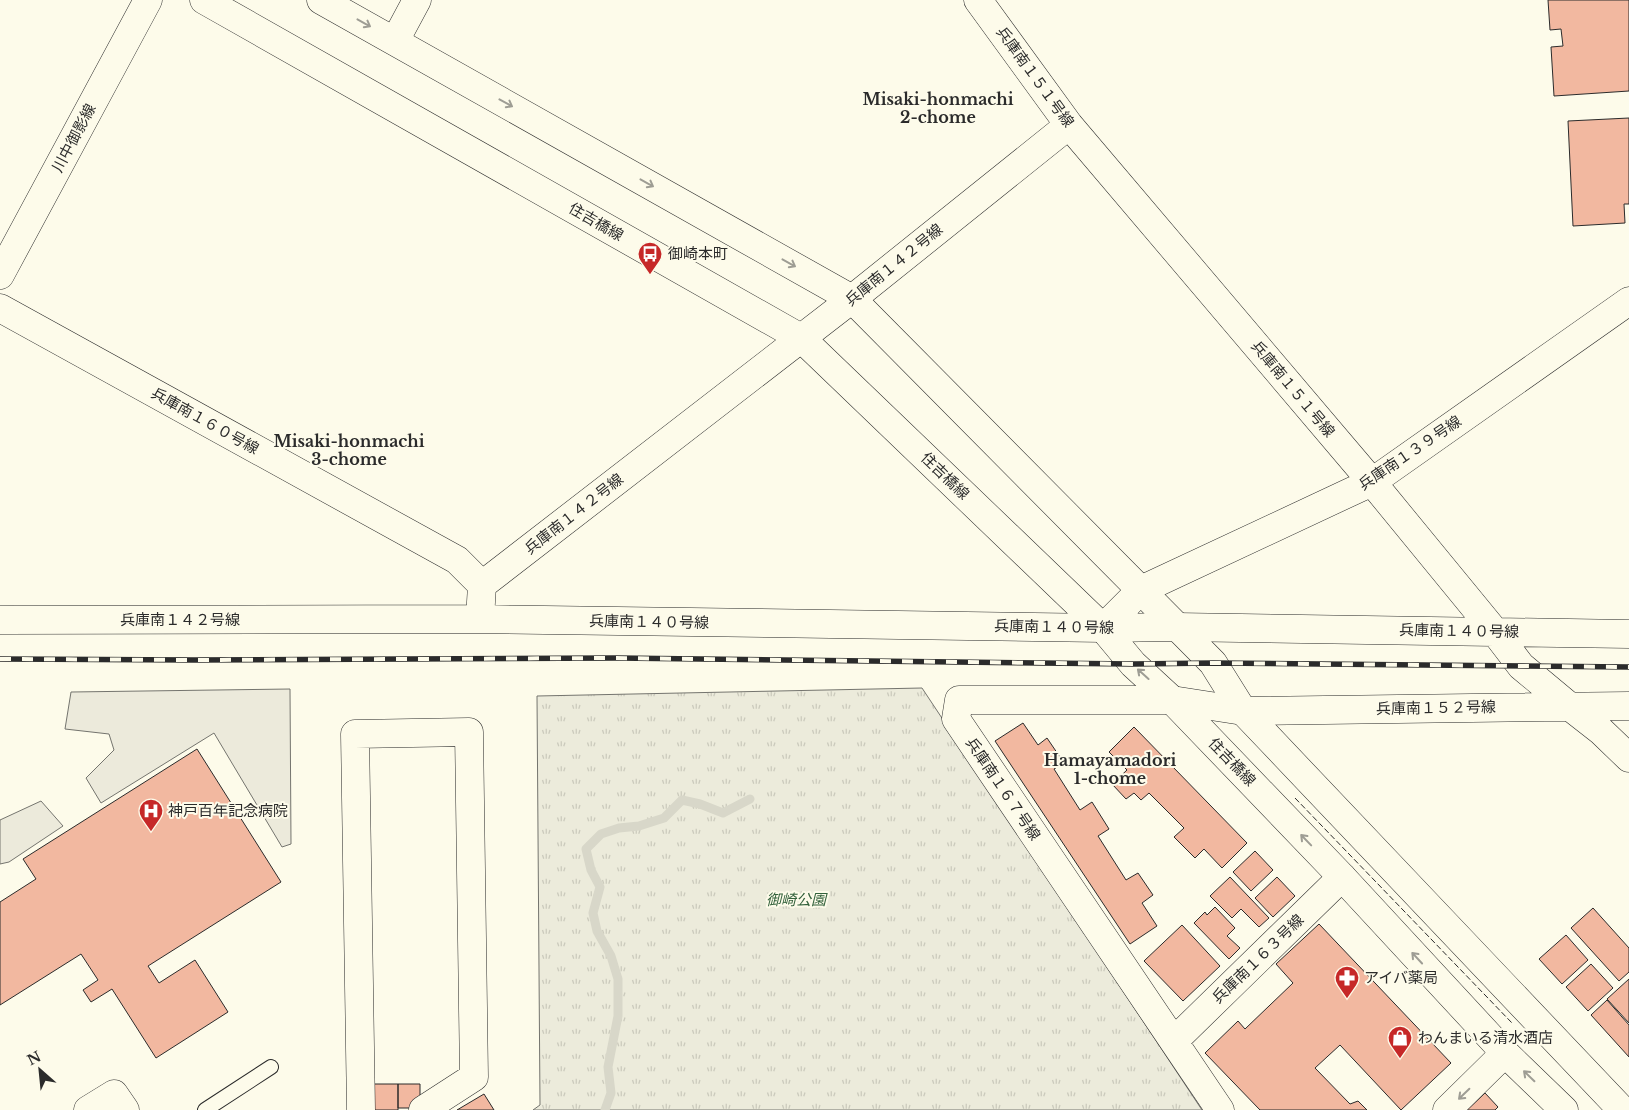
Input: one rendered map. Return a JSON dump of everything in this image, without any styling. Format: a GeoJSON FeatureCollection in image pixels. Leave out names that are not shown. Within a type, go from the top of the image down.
{"type":"FeatureCollection","features":[{"type":"Feature","properties":{"kind":"street","name":"川中御影線"},"geometry":{"type":"LineString","coordinates":[[0,275],[148,0]]}},
{"type":"Feature","properties":{"kind":"street","name":"住吉橋線"},"geometry":{"type":"LineString","coordinates":[[204,0],[801,338],[1103,628],[1133,664],[1172,700],[1342,877],[1505,1053],[1564,1110]]}},
{"type":"Feature","properties":{"kind":"street"},"geometry":{"type":"LineString","coordinates":[[321,0],[852,299],[1213,663],[1243,711],[1622,1110]]}},
{"type":"Feature","properties":{"kind":"street"},"geometry":{"type":"LineString","coordinates":[[395,41],[417,0]]}},
{"type":"Feature","properties":{"kind":"street","name":"兵庫南１５１号線"},"geometry":{"type":"LineString","coordinates":[[978,0],[1069,124],[1372,482],[1521,666],[1601,730],[1629,758]]}},
{"type":"Feature","properties":{"kind":"street","name":"兵庫南１４２号線"},"geometry":{"type":"LineString","coordinates":[[482,585],[852,299],[1069,124]]}},
{"type":"Feature","properties":{"kind":"street","name":"兵庫南１３９号線"},"geometry":{"type":"LineString","coordinates":[[1103,628],[1141,590],[1372,482],[1626,307]]}},
{"type":"Feature","properties":{"kind":"street","name":"兵庫南１６０号線"},"geometry":{"type":"LineString","coordinates":[[0,308],[457,560],[482,585]]}},
{"type":"Feature","properties":{"kind":"street"},"geometry":{"type":"LineString","coordinates":[[480,619],[482,585]]}},
{"type":"Feature","properties":{"kind":"street","name":"兵庫南１４２号線"},"geometry":{"type":"LineString","coordinates":[[0,620],[480,619]]}},
{"type":"Feature","properties":{"kind":"street","name":"兵庫南１４０号線"},"geometry":{"type":"LineString","coordinates":[[480,619],[1629,634]]}},
{"type":"Feature","properties":{"kind":"street","name":"兵庫南１６７号線"},"geometry":{"type":"LineString","coordinates":[[1220,1110],[956,719],[959,700],[1172,700],[1243,711]]}},
{"type":"Feature","properties":{"kind":"street","name":"兵庫南１５２号線"},"geometry":{"type":"LineString","coordinates":[[1243,711],[1629,706]]}},
{"type":"Feature","properties":{"kind":"street"},"geometry":{"type":"LineString","coordinates":[[361,1110],[355,734],[469,732],[474,1077],[423,1110]]}},
{"type":"Feature","properties":{"kind":"street","name":"兵庫南１６３号線"},"geometry":{"type":"LineString","coordinates":[[1174,1041],[1342,877]]}},
{"type":"Feature","properties":{"kind":"street"},"geometry":{"type":"LineString","coordinates":[[1448,1110],[1505,1053]]}},
{"type":"Feature","properties":{"kind":"street"},"geometry":{"type":"LineString","coordinates":[[88,1110],[114,1094],[125,1110]]}},
{"type":"Feature","properties":{"kind":"lane"},"geometry":{"type":"LineString","coordinates":[[205,1110],[271,1067]]}},
{"type":"Feature","properties":{"kind":"green space","name":"御崎公園"},"geometry":{"type":"Polygon","coordinates":[[[922,688],[1202,1110],[533,1110],[540,1105],[537,696],[922,688]]]}},
{"type":"Feature","properties":{"kind":"shaded area"},"geometry":{"type":"Polygon","coordinates":[[[290,689],[291,844],[282,847],[214,733],[101,803],[86,778],[114,750],[109,734],[65,729],[71,692],[290,689]]]}},
{"type":"Feature","properties":{"kind":"shaded area"},"geometry":{"type":"Polygon","coordinates":[[[41,801],[63,826],[9,862],[0,864],[0,820],[41,801]]]}},
{"type":"Feature","properties":{"kind":"building"},"geometry":{"type":"Polygon","coordinates":[[[1548,0],[1629,0],[1629,91],[1554,96],[1551,47],[1563,46],[1561,29],[1550,30],[1548,0]]]}},
{"type":"Feature","properties":{"kind":"building"},"geometry":{"type":"Polygon","coordinates":[[[1629,118],[1629,204],[1624,204],[1625,223],[1573,226],[1568,121],[1629,118]]]}},
{"type":"Feature","properties":{"kind":"building"},"geometry":{"type":"Polygon","coordinates":[[[1023,723],[1038,745],[1047,738],[1064,763],[1054,769],[1080,810],[1092,802],[1109,829],[1098,836],[1126,880],[1138,873],[1153,895],[1142,903],[1157,926],[1130,944],[995,741],[1023,723]]]}},
{"type":"Feature","properties":{"kind":"building"},"geometry":{"type":"Polygon","coordinates":[[[1134,727],[1247,843],[1222,868],[1204,849],[1195,858],[1174,837],[1184,828],[1149,793],[1141,800],[1134,793],[1126,799],[1112,784],[1127,770],[1109,752],[1134,727]]]}},
{"type":"Feature","properties":{"kind":"building","name":"神戸百年記念病院"},"geometry":{"type":"Polygon","coordinates":[[[197,749],[281,882],[148,966],[159,983],[195,960],[228,1012],[156,1058],[112,989],[91,1002],[83,990],[98,980],[81,954],[0,1005],[0,902],[36,879],[23,859],[197,749]]]}},
{"type":"Feature","properties":{"kind":"building"},"geometry":{"type":"Polygon","coordinates":[[[1255,851],[1273,870],[1251,891],[1233,872],[1255,851]]]}},
{"type":"Feature","properties":{"kind":"building"},"geometry":{"type":"Polygon","coordinates":[[[1230,877],[1269,918],[1259,927],[1241,909],[1232,918],[1210,896],[1230,877]]]}},
{"type":"Feature","properties":{"kind":"building"},"geometry":{"type":"Polygon","coordinates":[[[1277,877],[1295,896],[1273,917],[1255,898],[1277,877]]]}},
{"type":"Feature","properties":{"kind":"building"},"geometry":{"type":"Polygon","coordinates":[[[1215,907],[1235,928],[1227,936],[1240,948],[1229,959],[1194,923],[1205,912],[1207,915],[1215,907]]]}},
{"type":"Feature","properties":{"kind":"building"},"geometry":{"type":"Polygon","coordinates":[[[1593,908],[1629,948],[1629,972],[1619,981],[1571,928],[1593,908]]]}},
{"type":"Feature","properties":{"kind":"building"},"geometry":{"type":"Polygon","coordinates":[[[1319,924],[1451,1063],[1401,1110],[1340,1045],[1315,1068],[1350,1104],[1358,1101],[1367,1110],[1260,1110],[1205,1053],[1238,1021],[1245,1029],[1293,983],[1276,964],[1319,924]]]}},
{"type":"Feature","properties":{"kind":"building"},"geometry":{"type":"Polygon","coordinates":[[[1182,925],[1220,966],[1183,1001],[1144,961],[1182,925]]]}},
{"type":"Feature","properties":{"kind":"building"},"geometry":{"type":"Polygon","coordinates":[[[1566,935],[1588,960],[1562,984],[1539,959],[1566,935]]]}},
{"type":"Feature","properties":{"kind":"building"},"geometry":{"type":"Polygon","coordinates":[[[1591,964],[1613,988],[1588,1011],[1566,987],[1591,964]]]}},
{"type":"Feature","properties":{"kind":"building"},"geometry":{"type":"Polygon","coordinates":[[[1629,979],[1629,1023],[1607,999],[1629,979]]]}},
{"type":"Feature","properties":{"kind":"building"},"geometry":{"type":"Polygon","coordinates":[[[1607,1000],[1629,1025],[1629,1057],[1591,1015],[1607,1000]]]}},
{"type":"Feature","properties":{"kind":"building"},"geometry":{"type":"Polygon","coordinates":[[[372,1084],[398,1084],[398,1110],[373,1110],[372,1084]]]}},
{"type":"Feature","properties":{"kind":"building"},"geometry":{"type":"Polygon","coordinates":[[[398,1084],[420,1084],[420,1108],[398,1108],[398,1084]]]}},
{"type":"Feature","properties":{"kind":"building"},"geometry":{"type":"Polygon","coordinates":[[[1485,1093],[1498,1107],[1495,1110],[1467,1110],[1485,1093]]]}},
{"type":"Feature","properties":{"kind":"building"},"geometry":{"type":"Polygon","coordinates":[[[484,1094],[494,1110],[457,1110],[484,1094]]]}},
{"type":"Feature","properties":{"kind":"waterway"},"geometry":{"type":"LineString","coordinates":[[605,1110],[611,1093],[608,1067],[618,1016],[618,979],[611,956],[597,931],[593,913],[600,887],[591,870],[586,849],[601,834],[619,828],[639,826],[664,818],[682,800],[700,804],[723,813],[750,799]]}},
{"type":"Feature","properties":{"kind":"railway"},"geometry":{"type":"LineString","coordinates":[[0,659],[616,658],[1629,667]]}},
{"type":"Feature","properties":{"kind":"fence"},"geometry":{"type":"LineString","coordinates":[[1295,798],[1512,1023]]}},
{"type":"Feature","properties":{"kind":"place","name":"御崎本町"},"geometry":{"type":"Point","coordinates":[650,275]}},
{"type":"Feature","properties":{"kind":"place","name":"神戸百年記念病院"},"geometry":{"type":"Point","coordinates":[151,832]}},
{"type":"Feature","properties":{"kind":"place","name":"アイバ薬局"},"geometry":{"type":"Point","coordinates":[1347,999]}},
{"type":"Feature","properties":{"kind":"place","name":"わんまいる清水酒店"},"geometry":{"type":"Point","coordinates":[1400,1059]}},
{"type":"Feature","properties":{"kind":"district","name":"Misaki-honmachi 2-chome"},"geometry":{"type":"Point","coordinates":[938,108]}},
{"type":"Feature","properties":{"kind":"district","name":"Misaki-honmachi 3-chome"},"geometry":{"type":"Point","coordinates":[349,450]}},
{"type":"Feature","properties":{"kind":"district","name":"Hamayamadori 1-chome"},"geometry":{"type":"Point","coordinates":[1110,769]}}]}
